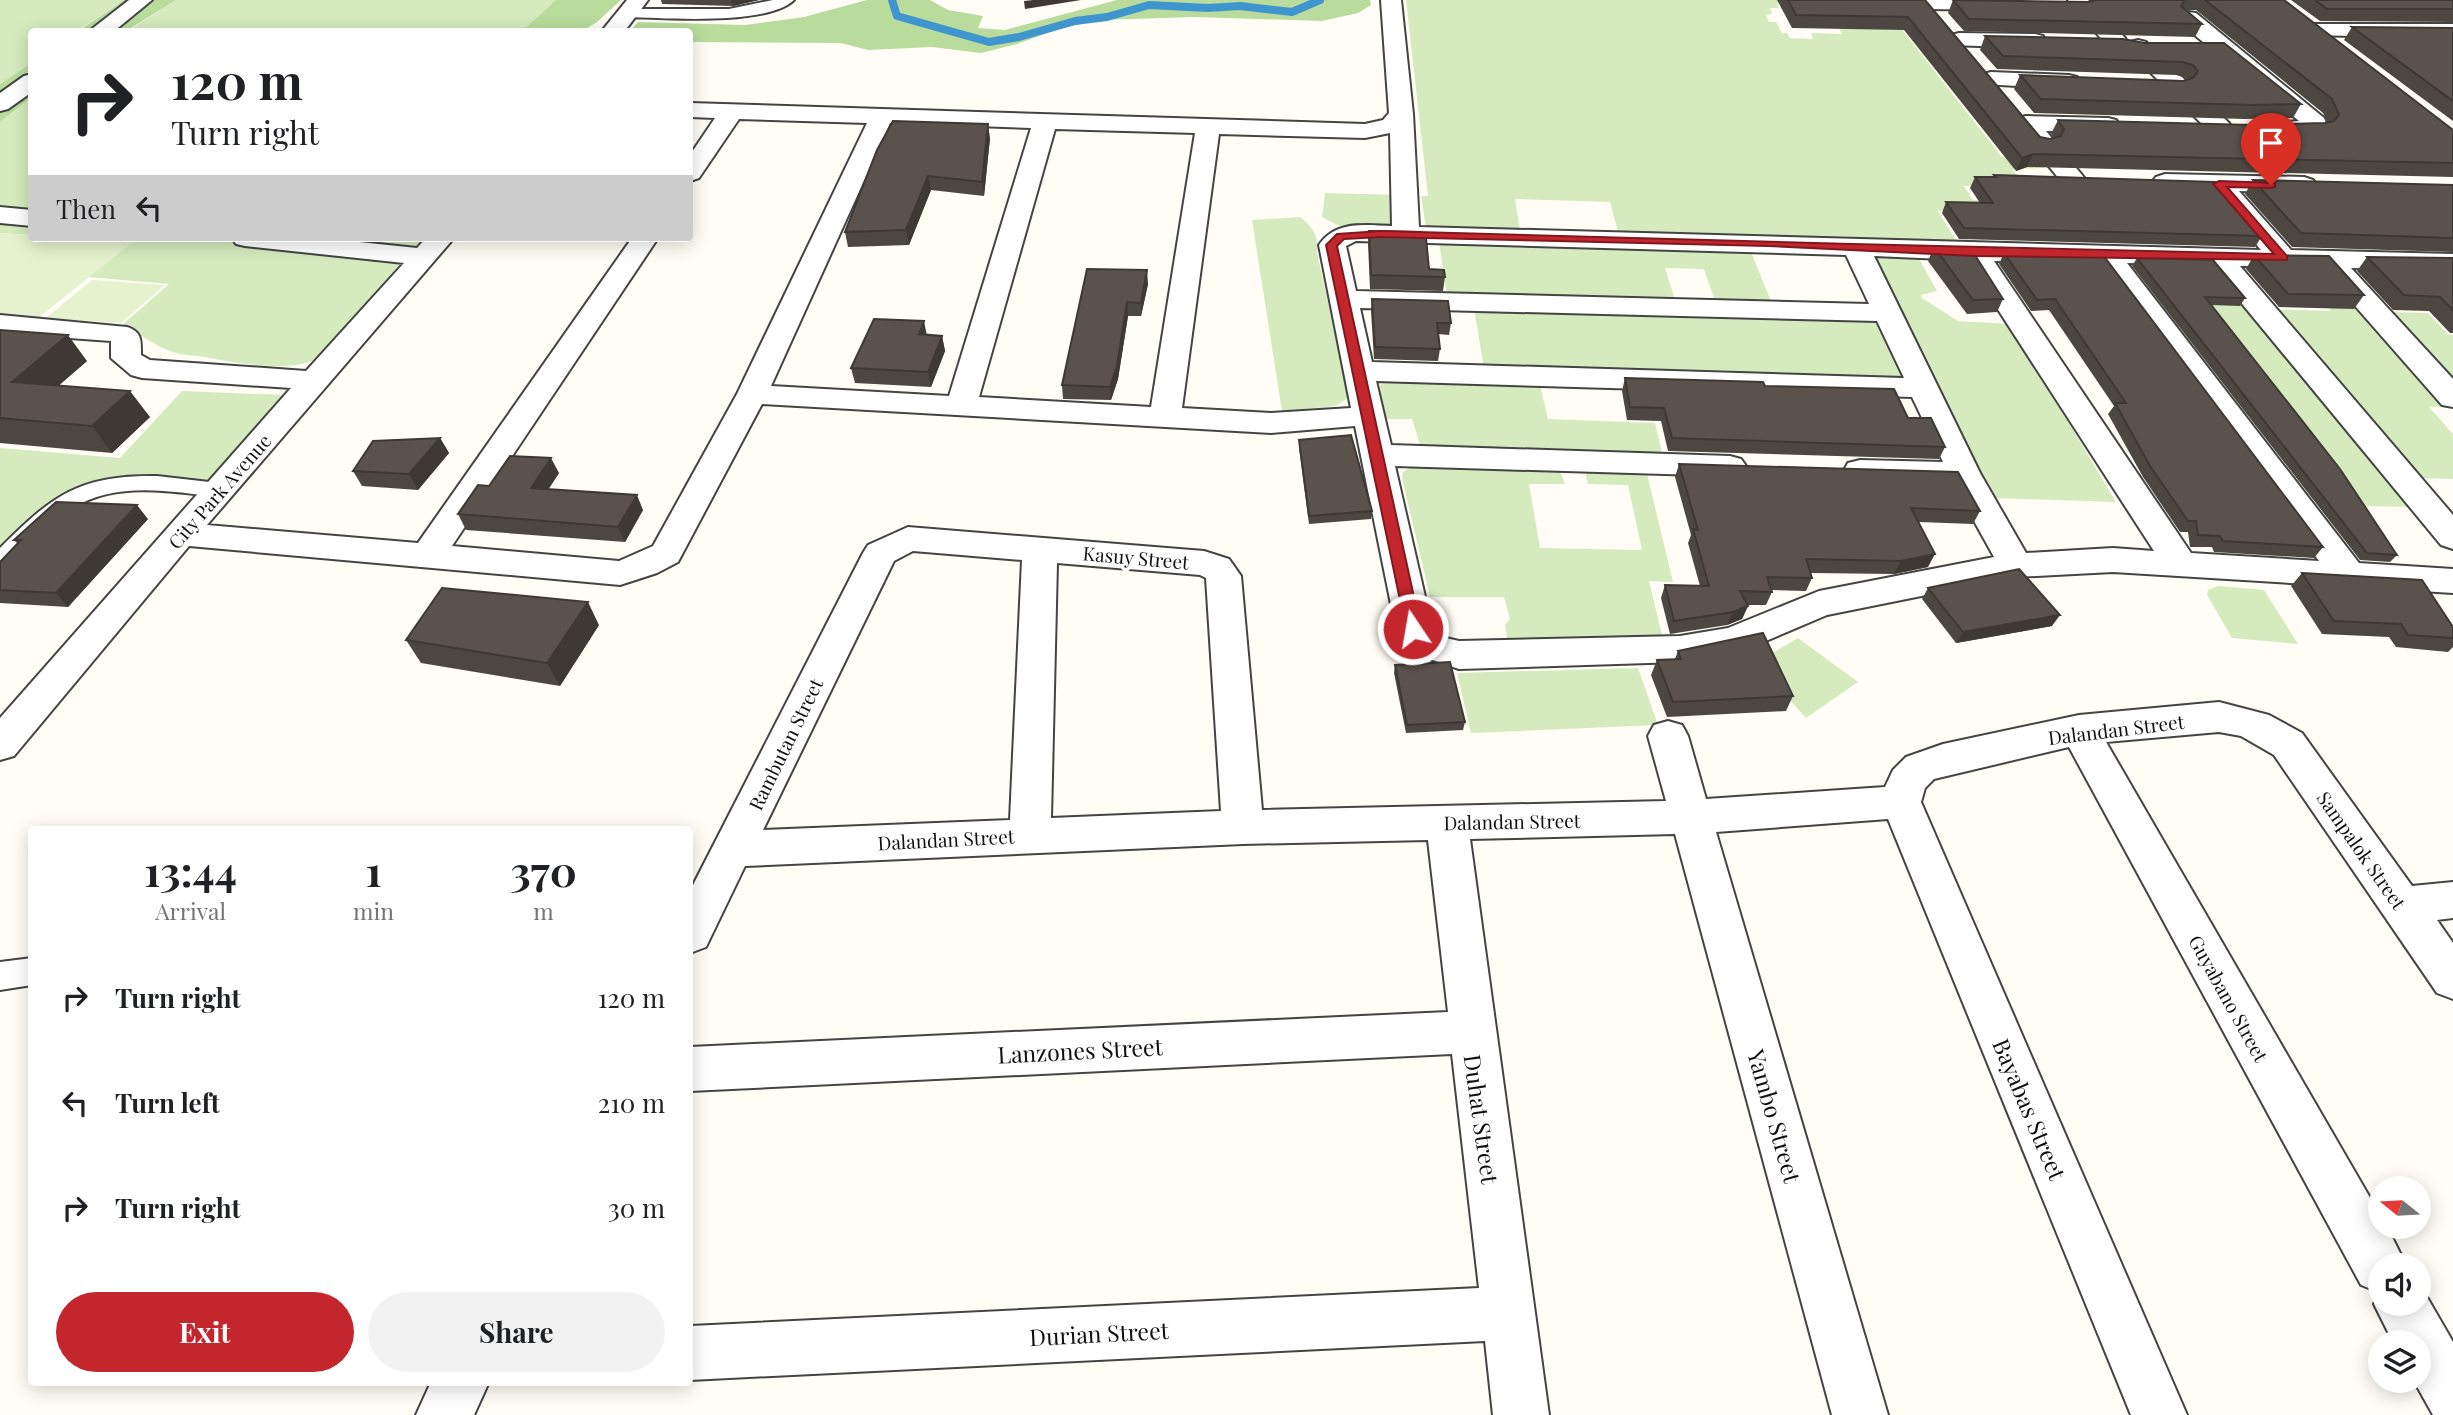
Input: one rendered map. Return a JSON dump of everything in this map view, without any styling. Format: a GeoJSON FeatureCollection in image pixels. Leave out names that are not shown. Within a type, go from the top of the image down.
{"type":"FeatureCollection","features":[{"type":"Feature","properties":{"kind":"street"},"geometry":{"type":"LineString","coordinates":[[104,28],[142,0]]}},
{"type":"Feature","properties":{"kind":"street"},"geometry":{"type":"LineString","coordinates":[[1391,0],[1401,114],[1406,235]]}},
{"type":"Feature","properties":{"kind":"street"},"geometry":{"type":"LineString","coordinates":[[1924,1],[2031,5]]}},
{"type":"Feature","properties":{"kind":"street"},"geometry":{"type":"LineString","coordinates":[[1924,1],[2073,180]]}},
{"type":"Feature","properties":{"kind":"street"},"geometry":{"type":"LineString","coordinates":[[2073,4],[2176,85],[2220,128]]}},
{"type":"Feature","properties":{"kind":"street"},"geometry":{"type":"LineString","coordinates":[[615,28],[632,6]]}},
{"type":"Feature","properties":{"kind":"street"},"geometry":{"type":"LineString","coordinates":[[2294,15],[2346,55]]}},
{"type":"Feature","properties":{"kind":"street"},"geometry":{"type":"LineString","coordinates":[[2188,18],[2316,123],[2316,127],[2310,128],[2192,127]]}},
{"type":"Feature","properties":{"kind":"street"},"geometry":{"type":"LineString","coordinates":[[2314,30],[2453,31]]}},
{"type":"Feature","properties":{"kind":"street"},"geometry":{"type":"LineString","coordinates":[[2429,31],[2453,47]]}},
{"type":"Feature","properties":{"kind":"street"},"geometry":{"type":"LineString","coordinates":[[1959,40],[2051,42]]}},
{"type":"Feature","properties":{"kind":"street"},"geometry":{"type":"LineString","coordinates":[[2091,43],[2222,47]]}},
{"type":"Feature","properties":{"kind":"street"},"geometry":{"type":"LineString","coordinates":[[1991,79],[2097,83]]}},
{"type":"Feature","properties":{"kind":"street"},"geometry":{"type":"LineString","coordinates":[[0,104],[28,84]]}},
{"type":"Feature","properties":{"kind":"street"},"geometry":{"type":"LineString","coordinates":[[2150,84],[2176,85]]}},
{"type":"Feature","properties":{"kind":"street"},"geometry":{"type":"LineString","coordinates":[[693,110],[1365,131],[1391,125],[1401,114]]}},
{"type":"Feature","properties":{"kind":"street"},"geometry":{"type":"LineString","coordinates":[[693,169],[732,111]]}},
{"type":"Feature","properties":{"kind":"street"},"geometry":{"type":"LineString","coordinates":[[182,534],[620,573],[645,565],[666,554],[752,394],[881,118]]}},
{"type":"Feature","properties":{"kind":"street"},"geometry":{"type":"LineString","coordinates":[[961,407],[1045,122]]}},
{"type":"Feature","properties":{"kind":"street"},"geometry":{"type":"LineString","coordinates":[[2026,122],[2137,126]]}},
{"type":"Feature","properties":{"kind":"street"},"geometry":{"type":"LineString","coordinates":[[1166,417],[1208,127]]}},
{"type":"Feature","properties":{"kind":"street"},"geometry":{"type":"LineString","coordinates":[[2039,179],[2100,180]]}},
{"type":"Feature","properties":{"kind":"street"},"geometry":{"type":"LineString","coordinates":[[2139,181],[2329,186]]}},
{"type":"Feature","properties":{"kind":"street"},"geometry":{"type":"LineString","coordinates":[[2219,184],[2283,258]]}},
{"type":"Feature","properties":{"kind":"street"},"geometry":{"type":"LineString","coordinates":[[0,215],[28,218]]}},
{"type":"Feature","properties":{"kind":"street"},"geometry":{"type":"LineString","coordinates":[[2452,263],[1348,234],[1335,240],[1332,245],[1413,629],[1429,647],[1459,655],[1680,649],[1712,645],[1757,633],[1819,604],[2016,565],[2113,560],[2453,581]]}},
{"type":"Feature","properties":{"kind":"street"},"geometry":{"type":"LineString","coordinates":[[328,242],[432,247]]}},
{"type":"Feature","properties":{"kind":"street"},"geometry":{"type":"LineString","coordinates":[[428,555],[642,242]]}},
{"type":"Feature","properties":{"kind":"street"},"geometry":{"type":"LineString","coordinates":[[1856,246],[1964,473],[2016,565]]}},
{"type":"Feature","properties":{"kind":"street","name":"City Park Avenue"},"geometry":{"type":"LineString","coordinates":[[0,746],[218,490],[432,247]]}},
{"type":"Feature","properties":{"kind":"street"},"geometry":{"type":"LineString","coordinates":[[1975,252],[2180,563]]}},
{"type":"Feature","properties":{"kind":"street"},"geometry":{"type":"LineString","coordinates":[[2106,255],[2348,574]]}},
{"type":"Feature","properties":{"kind":"street"},"geometry":{"type":"LineString","coordinates":[[2218,257],[2453,537]]}},
{"type":"Feature","properties":{"kind":"street"},"geometry":{"type":"LineString","coordinates":[[2328,259],[2453,398]]}},
{"type":"Feature","properties":{"kind":"street"},"geometry":{"type":"LineString","coordinates":[[1343,299],[1887,313]]}},
{"type":"Feature","properties":{"kind":"street"},"geometry":{"type":"LineString","coordinates":[[0,324],[117,333],[126,336],[125,358],[142,369],[316,381]]}},
{"type":"Feature","properties":{"kind":"street"},"geometry":{"type":"LineString","coordinates":[[1357,372],[1922,388]]}},
{"type":"Feature","properties":{"kind":"street"},"geometry":{"type":"LineString","coordinates":[[752,394],[1271,423],[1366,416]]}},
{"type":"Feature","properties":{"kind":"street"},"geometry":{"type":"LineString","coordinates":[[1376,455],[1759,467]]}},
{"type":"Feature","properties":{"kind":"street"},"geometry":{"type":"LineString","coordinates":[[1827,468],[1964,473]]}},
{"type":"Feature","properties":{"kind":"street","name":"Kasuy Street"},"geometry":{"type":"LineString","coordinates":[[880,553],[908,539],[1204,563],[1217,568],[1223,576],[1243,827]]}},
{"type":"Feature","properties":{"kind":"street"},"geometry":{"type":"LineString","coordinates":[[1030,836],[1040,550]]}},
{"type":"Feature","properties":{"kind":"street","name":"Rambutan Street"},"geometry":{"type":"LineString","coordinates":[[693,928],[880,553]]}},
{"type":"Feature","properties":{"kind":"street","name":"Dalandan Street"},"geometry":{"type":"LineString","coordinates":[[732,849],[1243,827],[1690,817],[1901,803],[1907,781],[1920,768],[1943,760],[2079,730],[2219,717],[2238,719],[2264,728]]}},
{"type":"Feature","properties":{"kind":"street","name":"Sampalok Street"},"geometry":{"type":"LineString","coordinates":[[2264,728],[2288,744],[2453,979]]}},
{"type":"Feature","properties":{"kind":"street","name":"Guyabano Street"},"geometry":{"type":"LineString","coordinates":[[2079,730],[2373,1253]]}},
{"type":"Feature","properties":{"kind":"street","name":"Yambo Street"},"geometry":{"type":"LineString","coordinates":[[1668,736],[1860,1415]]}},
{"type":"Feature","properties":{"kind":"street","name":"Bayabas Street"},"geometry":{"type":"LineString","coordinates":[[1901,803],[2159,1415]]}},
{"type":"Feature","properties":{"kind":"street","name":"Duhat Street"},"geometry":{"type":"LineString","coordinates":[[1447,822],[1471,1032],[1521,1415]]}},
{"type":"Feature","properties":{"kind":"street"},"geometry":{"type":"LineString","coordinates":[[2401,905],[2453,900]]}},
{"type":"Feature","properties":{"kind":"street","name":"Lanzones Street"},"geometry":{"type":"LineString","coordinates":[[693,1069],[1471,1032]]}},
{"type":"Feature","properties":{"kind":"street","name":"Durian Street"},"geometry":{"type":"LineString","coordinates":[[693,1353],[1508,1313]]}},
{"type":"Feature","properties":{"kind":"street"},"geometry":{"type":"LineString","coordinates":[[2408,1316],[2453,1396]]}},
{"type":"Feature","properties":{"kind":"street"},"geometry":{"type":"LineString","coordinates":[[444,1415],[460,1386]]}},
{"type":"Feature","properties":{"kind":"lane"},"geometry":{"type":"LineString","coordinates":[[632,6],[727,14],[761,10],[787,0]]}},
{"type":"Feature","properties":{"kind":"lane"},"geometry":{"type":"LineString","coordinates":[[0,562],[61,505],[93,490],[147,483],[218,490]]}},
{"type":"Feature","properties":{"kind":"lane"},"geometry":{"type":"LineString","coordinates":[[0,976],[28,972]]}},
{"type":"Feature","properties":{"kind":"green space"},"geometry":{"type":"Polygon","coordinates":[[[0,0],[124,0],[82,28],[28,28],[28,65],[0,84],[0,0]]]}},
{"type":"Feature","properties":{"kind":"green space"},"geometry":{"type":"Polygon","coordinates":[[[124,0],[176,0],[131,28],[83,28],[124,0]]]}},
{"type":"Feature","properties":{"kind":"green space"},"geometry":{"type":"Polygon","coordinates":[[[176,0],[556,0],[525,28],[132,28],[176,0]]]}},
{"type":"Feature","properties":{"kind":"green space"},"geometry":{"type":"Polygon","coordinates":[[[556,0],[621,0],[587,28],[525,28],[556,0]]]}},
{"type":"Feature","properties":{"kind":"green space"},"geometry":{"type":"Polygon","coordinates":[[[867,0],[930,0],[948,10],[983,16],[978,28],[1005,30],[1117,0],[1370,0],[1371,5],[1358,13],[1322,21],[1195,17],[1100,20],[1062,28],[981,53],[932,47],[868,50],[841,43],[693,42],[693,28],[633,28],[638,22],[745,25],[804,17],[867,0]]]}},
{"type":"Feature","properties":{"kind":"green space"},"geometry":{"type":"Polygon","coordinates":[[[1406,0],[1879,0],[2002,157],[2043,157],[2044,168],[2012,169],[2047,214],[1938,211],[1957,242],[1619,235],[1610,202],[1515,199],[1520,231],[1426,228],[1421,196],[1428,196],[1406,0]],[[1777,3],[1779,8],[1770,8],[1772,14],[1766,15],[1769,22],[1776,22],[1782,33],[1787,33],[1790,38],[1813,39],[1811,33],[1842,34],[1834,19],[1871,5],[1777,3]],[[2018,185],[1964,186],[1973,200],[2030,201],[2018,185]]]}},
{"type":"Feature","properties":{"kind":"green space"},"geometry":{"type":"Polygon","coordinates":[[[28,65],[28,100],[0,122],[0,84],[28,65]]]}},
{"type":"Feature","properties":{"kind":"green space"},"geometry":{"type":"Polygon","coordinates":[[[28,100],[28,235],[0,233],[0,122],[28,100]]]}},
{"type":"Feature","properties":{"kind":"green space"},"geometry":{"type":"Polygon","coordinates":[[[1325,193],[1397,195],[1398,227],[1339,226],[1322,217],[1325,193]]]}},
{"type":"Feature","properties":{"kind":"green space"},"geometry":{"type":"Polygon","coordinates":[[[1300,217],[1316,237],[1317,253],[1349,397],[1336,406],[1282,411],[1252,220],[1300,217]]]}},
{"type":"Feature","properties":{"kind":"green space"},"geometry":{"type":"Polygon","coordinates":[[[0,233],[28,235],[28,242],[133,242],[38,318],[0,315],[0,233]]]}},
{"type":"Feature","properties":{"kind":"green space"},"geometry":{"type":"Polygon","coordinates":[[[132,242],[419,242],[317,359],[292,365],[247,364],[177,353],[160,346],[121,326],[169,284],[88,277],[132,242]]]}},
{"type":"Feature","properties":{"kind":"green space"},"geometry":{"type":"Polygon","coordinates":[[[1439,242],[1751,252],[1773,306],[1716,304],[1704,269],[1665,268],[1676,303],[1447,295],[1439,242]]]}},
{"type":"Feature","properties":{"kind":"green space"},"geometry":{"type":"Polygon","coordinates":[[[1873,256],[1918,257],[1937,291],[1921,295],[1922,298],[1958,321],[2010,324],[2116,502],[1994,498],[1873,256]]]}},
{"type":"Feature","properties":{"kind":"green space"},"geometry":{"type":"Polygon","coordinates":[[[92,280],[165,285],[121,323],[46,318],[92,280]]]}},
{"type":"Feature","properties":{"kind":"green space"},"geometry":{"type":"Polygon","coordinates":[[[2139,286],[2233,286],[2415,507],[2360,506],[2263,414],[2233,414],[2220,396],[2276,397],[2221,327],[2171,326],[2139,286]]]}},
{"type":"Feature","properties":{"kind":"green space"},"geometry":{"type":"Polygon","coordinates":[[[2313,287],[2346,288],[2453,406],[2429,407],[2453,434],[2453,479],[2411,478],[2267,309],[2331,311],[2313,287]]]}},
{"type":"Feature","properties":{"kind":"green space"},"geometry":{"type":"Polygon","coordinates":[[[1474,308],[1877,321],[1908,372],[1904,379],[1484,369],[1474,308]]]}},
{"type":"Feature","properties":{"kind":"green space"},"geometry":{"type":"Polygon","coordinates":[[[2387,312],[2428,313],[2448,334],[2453,335],[2453,382],[2387,312]]]}},
{"type":"Feature","properties":{"kind":"green space"},"geometry":{"type":"Polygon","coordinates":[[[1384,382],[1540,386],[1548,419],[1655,423],[1663,457],[1421,448],[1412,419],[1383,419],[1377,388],[1384,382]]]}},
{"type":"Feature","properties":{"kind":"green space"},"geometry":{"type":"Polygon","coordinates":[[[182,391],[284,395],[209,480],[158,478],[68,494],[50,502],[0,547],[0,448],[120,458],[182,391]]]}},
{"type":"Feature","properties":{"kind":"green space"},"geometry":{"type":"Polygon","coordinates":[[[1413,466],[1560,471],[1565,484],[1529,484],[1540,548],[1642,550],[1628,485],[1588,484],[1585,472],[1647,474],[1673,582],[1649,581],[1663,639],[1508,643],[1505,625],[1510,619],[1504,597],[1430,597],[1402,478],[1403,472],[1413,466]]]}},
{"type":"Feature","properties":{"kind":"green space"},"geometry":{"type":"Polygon","coordinates":[[[2219,586],[2264,590],[2298,644],[2232,638],[2207,595],[2208,590],[2219,586]]]}},
{"type":"Feature","properties":{"kind":"green space"},"geometry":{"type":"Polygon","coordinates":[[[1798,638],[1858,682],[1806,718],[1772,680],[1769,655],[1798,638]]]}},
{"type":"Feature","properties":{"kind":"green space"},"geometry":{"type":"Polygon","coordinates":[[[1638,668],[1658,725],[1471,733],[1457,673],[1638,668]]]}},
{"type":"Feature","properties":{"kind":"building"},"geometry":{"type":"Polygon","coordinates":[[[1788,0],[1925,0],[2040,137],[2050,139],[2061,136],[2064,129],[2058,120],[2252,125],[2334,121],[2339,115],[2332,99],[2205,0],[2284,0],[2453,130],[2453,163],[2033,154],[2022,158],[1908,17],[1796,15],[1788,0]]]}},
{"type":"Feature","properties":{"kind":"building"},"geometry":{"type":"Polygon","coordinates":[[[1953,0],[2185,0],[2181,6],[2202,24],[1969,19],[1953,0]]]}},
{"type":"Feature","properties":{"kind":"building"},"geometry":{"type":"Polygon","coordinates":[[[2315,0],[2453,0],[2453,9],[2327,9],[2315,0]]]}},
{"type":"Feature","properties":{"kind":"building"},"geometry":{"type":"Polygon","coordinates":[[[2352,27],[2453,28],[2453,101],[2352,27]]]}},
{"type":"Feature","properties":{"kind":"building"},"geometry":{"type":"Polygon","coordinates":[[[1985,36],[2123,39],[2145,43],[2224,43],[2301,104],[2041,99],[2020,75],[2183,81],[2193,78],[2198,71],[2193,65],[2183,62],[2003,56],[1985,36]]]}},
{"type":"Feature","properties":{"kind":"building"},"geometry":{"type":"Polygon","coordinates":[[[893,121],[988,124],[982,182],[928,176],[906,230],[845,232],[877,150],[893,121]]]}},
{"type":"Feature","properties":{"kind":"building"},"geometry":{"type":"Polygon","coordinates":[[[1994,175],[2215,182],[2262,236],[1964,228],[1946,202],[1993,203],[1975,177],[1996,177],[1994,175]]]}},
{"type":"Feature","properties":{"kind":"building"},"geometry":{"type":"Polygon","coordinates":[[[2253,180],[2453,185],[2453,238],[2301,233],[2253,180]]]}},
{"type":"Feature","properties":{"kind":"building"},"geometry":{"type":"Polygon","coordinates":[[[1369,231],[1421,232],[1421,238],[1426,238],[1429,269],[1444,270],[1445,277],[1371,275],[1369,231]]]}},
{"type":"Feature","properties":{"kind":"building"},"geometry":{"type":"Polygon","coordinates":[[[1934,247],[1971,249],[2003,299],[1973,300],[1934,247]]]}},
{"type":"Feature","properties":{"kind":"building"},"geometry":{"type":"Polygon","coordinates":[[[2004,253],[2103,255],[2323,547],[2223,541],[2220,536],[2198,535],[2196,521],[2188,521],[2150,466],[2115,403],[2126,403],[2055,299],[2037,300],[2004,253]]]}},
{"type":"Feature","properties":{"kind":"building"},"geometry":{"type":"Polygon","coordinates":[[[2254,255],[2329,256],[2364,295],[2288,294],[2254,255]]]}},
{"type":"Feature","properties":{"kind":"building"},"geometry":{"type":"Polygon","coordinates":[[[2367,257],[2453,258],[2453,310],[2440,297],[2404,295],[2367,257]]]}},
{"type":"Feature","properties":{"kind":"building"},"geometry":{"type":"Polygon","coordinates":[[[2137,258],[2213,260],[2245,298],[2205,297],[2340,469],[2397,555],[2367,553],[2137,258]]]}},
{"type":"Feature","properties":{"kind":"building"},"geometry":{"type":"Polygon","coordinates":[[[1087,269],[1147,270],[1141,303],[1127,302],[1117,366],[1110,387],[1062,385],[1087,269]]]}},
{"type":"Feature","properties":{"kind":"building"},"geometry":{"type":"Polygon","coordinates":[[[1372,299],[1448,301],[1451,323],[1437,323],[1440,349],[1375,347],[1372,299]]]}},
{"type":"Feature","properties":{"kind":"building"},"geometry":{"type":"Polygon","coordinates":[[[874,319],[924,321],[919,334],[942,336],[928,372],[851,368],[874,319]]]}},
{"type":"Feature","properties":{"kind":"building"},"geometry":{"type":"Polygon","coordinates":[[[0,330],[68,335],[12,382],[130,391],[92,426],[0,418],[0,330]]]}},
{"type":"Feature","properties":{"kind":"building"},"geometry":{"type":"Polygon","coordinates":[[[1625,378],[1763,382],[1765,386],[1894,389],[1908,418],[1931,418],[1945,447],[1672,438],[1664,408],[1630,407],[1625,378]]]}},
{"type":"Feature","properties":{"kind":"building"},"geometry":{"type":"Polygon","coordinates":[[[1351,435],[1372,511],[1309,516],[1299,440],[1351,435]]]}},
{"type":"Feature","properties":{"kind":"building"},"geometry":{"type":"Polygon","coordinates":[[[440,438],[409,474],[353,471],[373,441],[440,438]]]}},
{"type":"Feature","properties":{"kind":"building"},"geometry":{"type":"Polygon","coordinates":[[[510,456],[551,458],[531,488],[637,495],[618,527],[458,514],[478,485],[489,486],[510,456]]]}},
{"type":"Feature","properties":{"kind":"building"},"geometry":{"type":"Polygon","coordinates":[[[1679,464],[1958,472],[1980,511],[1911,508],[1935,554],[1901,561],[1806,559],[1812,578],[1767,577],[1772,592],[1740,591],[1748,606],[1733,612],[1674,621],[1665,585],[1709,586],[1693,529],[1698,530],[1679,464]]]}},
{"type":"Feature","properties":{"kind":"building"},"geometry":{"type":"Polygon","coordinates":[[[56,502],[137,505],[56,593],[0,590],[0,562],[21,540],[14,540],[56,502]]]}},
{"type":"Feature","properties":{"kind":"building"},"geometry":{"type":"Polygon","coordinates":[[[2019,569],[2060,615],[1963,632],[1928,588],[2019,569]]]}},
{"type":"Feature","properties":{"kind":"building"},"geometry":{"type":"Polygon","coordinates":[[[2302,573],[2422,580],[2453,627],[2453,638],[2408,635],[2401,624],[2334,621],[2302,573]]]}},
{"type":"Feature","properties":{"kind":"building"},"geometry":{"type":"Polygon","coordinates":[[[442,588],[588,602],[547,663],[406,640],[442,588]]]}},
{"type":"Feature","properties":{"kind":"building"},"geometry":{"type":"Polygon","coordinates":[[[1763,633],[1793,696],[1673,702],[1657,660],[1681,659],[1678,651],[1763,633]]]}},
{"type":"Feature","properties":{"kind":"building"},"geometry":{"type":"Polygon","coordinates":[[[1450,662],[1465,722],[1407,725],[1395,665],[1450,662]]]}},
{"type":"Feature","properties":{"kind":"waterway"},"geometry":{"type":"LineString","coordinates":[[892,0],[897,16],[989,42],[1019,37],[1075,21],[1107,17],[1149,5],[1208,8],[1240,6],[1292,12],[1320,0]]}},
{"type":"Feature","properties":{"kind":"route"},"geometry":{"type":"LineString","coordinates":[[1413,629],[1332,245],[1340,236],[1356,233],[1768,243],[1975,252],[2283,258],[2219,184],[2271,185]]}}]}
